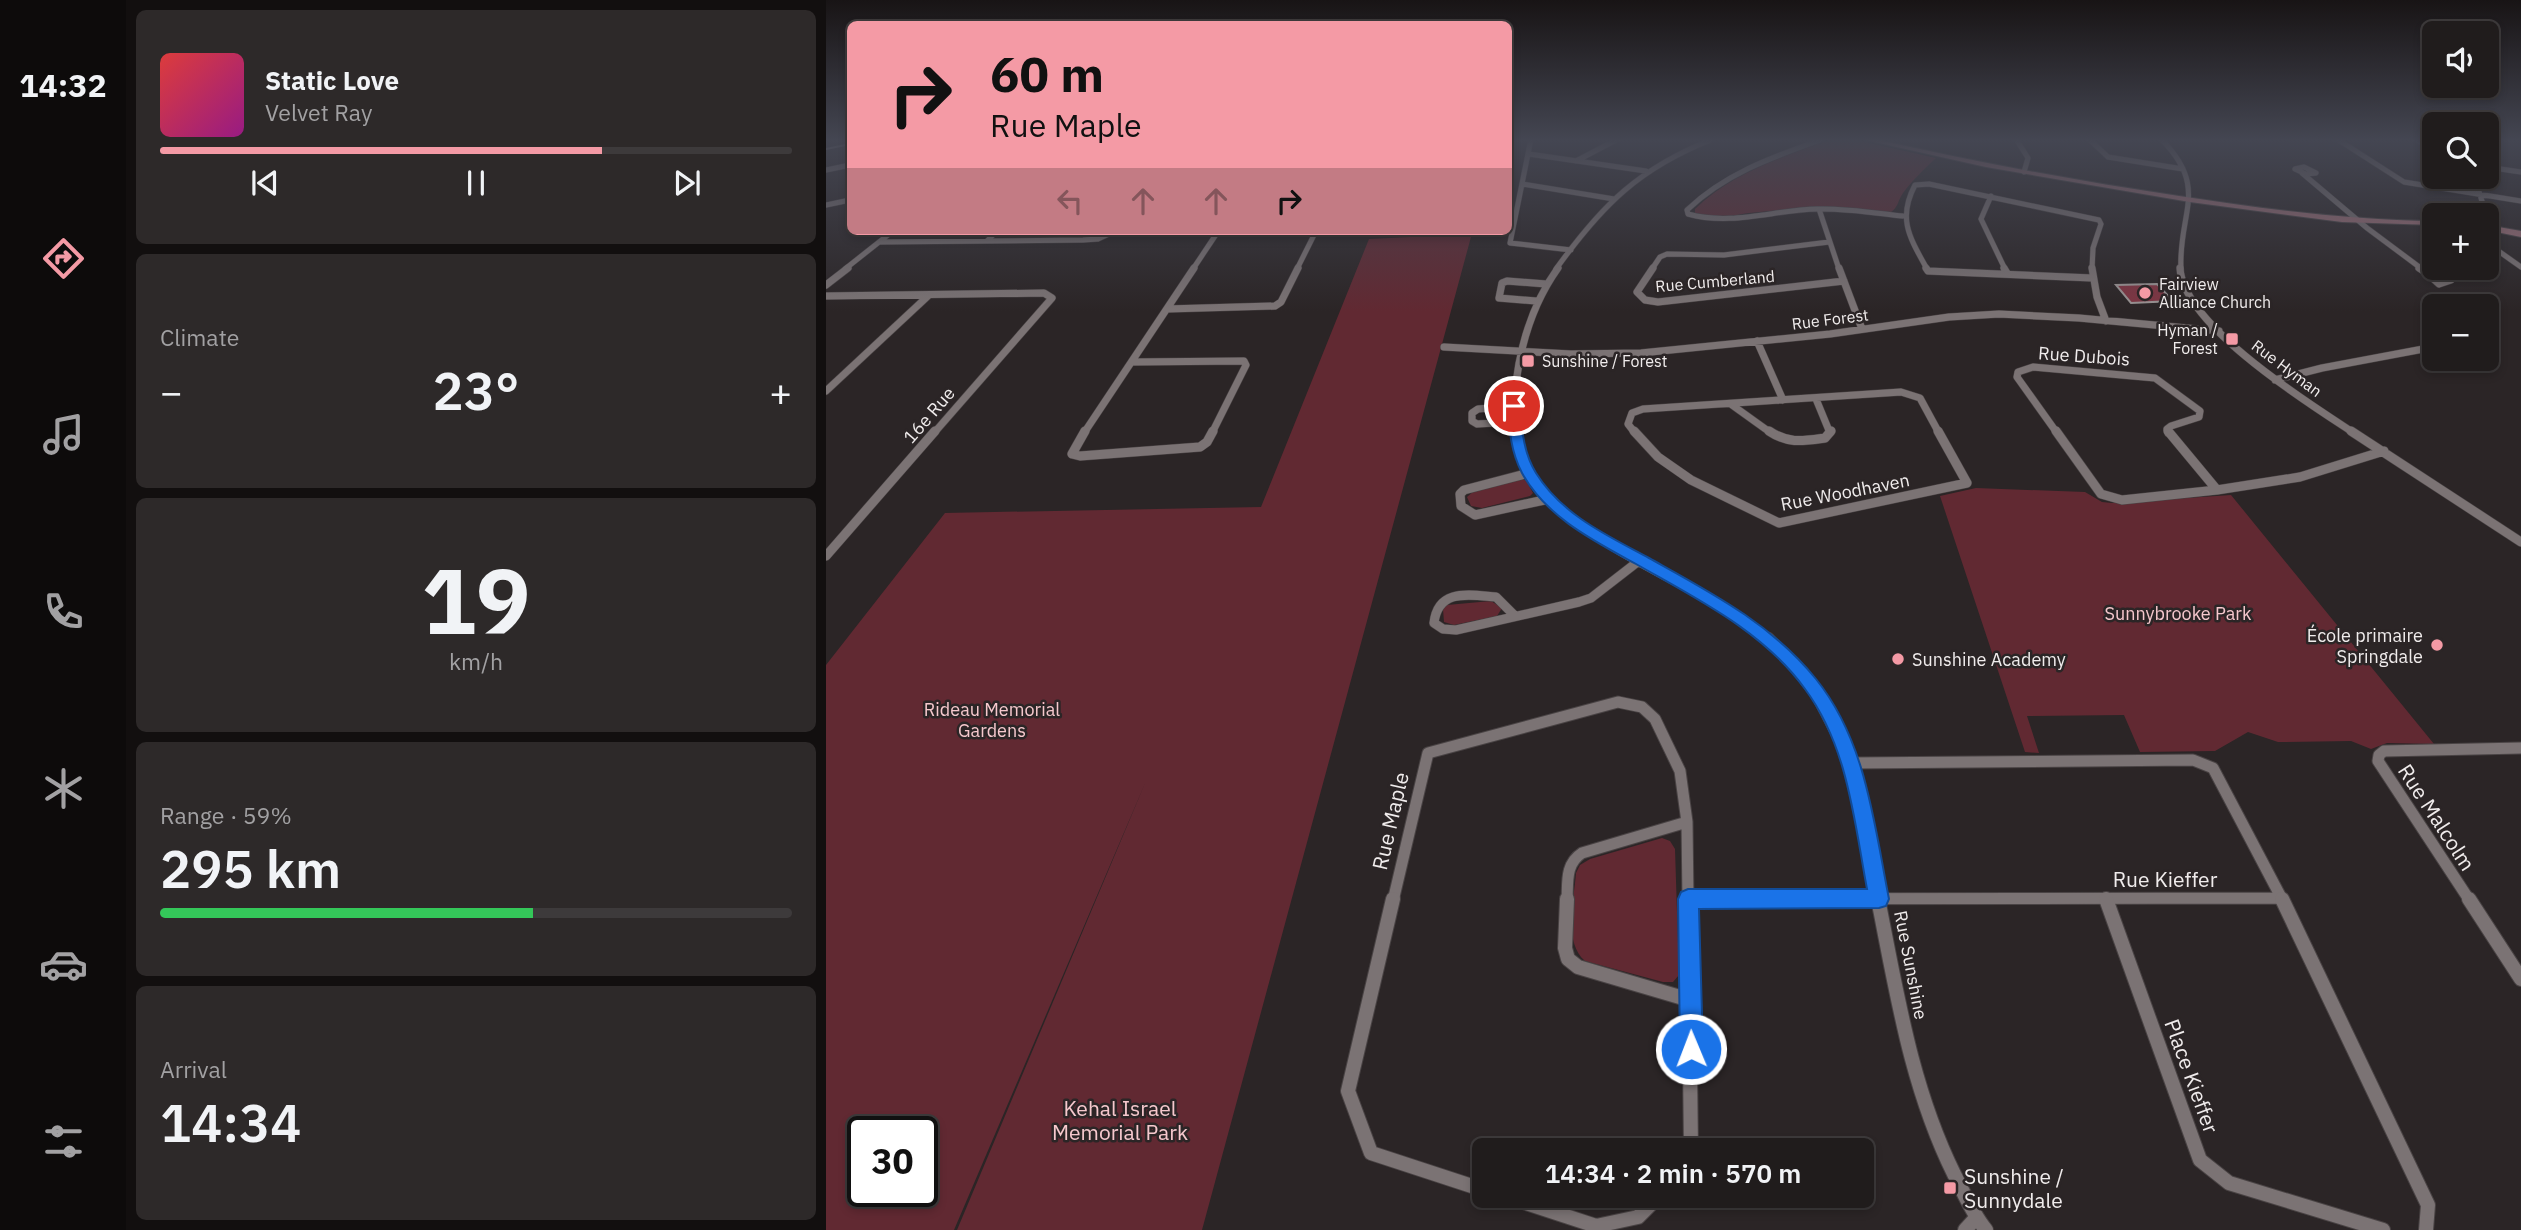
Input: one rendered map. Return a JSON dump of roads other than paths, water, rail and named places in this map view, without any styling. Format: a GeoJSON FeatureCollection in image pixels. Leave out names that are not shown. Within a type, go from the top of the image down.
{"type":"FeatureCollection","features":[{"type":"Feature","properties":{"kind":"street"},"geometry":{"type":"LineString","coordinates":[[1512,233],[1519,196]]}},
{"type":"Feature","properties":{"kind":"street"},"geometry":{"type":"LineString","coordinates":[[1598,196],[1614,199]]}},
{"type":"Feature","properties":{"kind":"street","name":"Rue Sunshine"},"geometry":{"type":"LineString","coordinates":[[1616,196],[1571,250],[1536,301],[1524,333],[1514,406],[1517,442],[1529,472],[1549,499],[1582,528],[1699,593],[1773,643],[1811,684],[1836,727],[1852,763],[1907,1048],[1940,1145],[1976,1226]]}},
{"type":"Feature","properties":{"kind":"street"},"geometry":{"type":"LineString","coordinates":[[1701,196],[1687,210],[1688,214],[1697,218],[1717,220],[1819,209],[1903,216]]}},
{"type":"Feature","properties":{"kind":"street"},"geometry":{"type":"LineString","coordinates":[[1908,196],[1903,216],[1906,228],[1928,271],[1937,274],[2007,273],[2092,278]]}},
{"type":"Feature","properties":{"kind":"street"},"geometry":{"type":"LineString","coordinates":[[1992,196],[1981,219],[2007,273]]}},
{"type":"Feature","properties":{"kind":"street"},"geometry":{"type":"LineString","coordinates":[[1994,196],[2099,220],[2101,224],[2094,237],[2091,254],[2092,278],[2093,289],[2106,321]]}},
{"type":"Feature","properties":{"kind":"street"},"geometry":{"type":"LineString","coordinates":[[2169,196],[2297,216],[2361,222],[2422,223]]}},
{"type":"Feature","properties":{"kind":"street","name":"Rue Hyman"},"geometry":{"type":"LineString","coordinates":[[2190,196],[2180,257],[2181,279],[2198,309],[2219,331],[2275,380],[2521,542]]}},
{"type":"Feature","properties":{"kind":"street"},"geometry":{"type":"LineString","coordinates":[[2330,196],[2422,269]]}},
{"type":"Feature","properties":{"kind":"street"},"geometry":{"type":"LineString","coordinates":[[2494,196],[2521,201]]}},
{"type":"Feature","properties":{"kind":"street"},"geometry":{"type":"LineString","coordinates":[[826,205],[847,201]]}},
{"type":"Feature","properties":{"kind":"street"},"geometry":{"type":"LineString","coordinates":[[826,213],[841,202]]}},
{"type":"Feature","properties":{"kind":"street"},"geometry":{"type":"LineString","coordinates":[[1819,209],[1862,329]]}},
{"type":"Feature","properties":{"kind":"street"},"geometry":{"type":"LineString","coordinates":[[2499,230],[2521,233]]}},
{"type":"Feature","properties":{"kind":"street"},"geometry":{"type":"LineString","coordinates":[[826,285],[888,235]]}},
{"type":"Feature","properties":{"kind":"street"},"geometry":{"type":"LineString","coordinates":[[987,241],[993,235]]}},
{"type":"Feature","properties":{"kind":"street"},"geometry":{"type":"LineString","coordinates":[[879,242],[1083,240],[1098,239],[1106,235]]}},
{"type":"Feature","properties":{"kind":"street"},"geometry":{"type":"LineString","coordinates":[[1132,362],[1237,359],[1244,360],[1246,365],[1207,442],[1200,447],[1080,456],[1072,454],[1073,449],[1216,235]]}},
{"type":"Feature","properties":{"kind":"street"},"geometry":{"type":"LineString","coordinates":[[1167,309],[1275,306],[1281,302],[1315,235]]}},
{"type":"Feature","properties":{"kind":"street"},"geometry":{"type":"LineString","coordinates":[[1512,235],[1510,243],[1571,250]]}},
{"type":"Feature","properties":{"kind":"street","name":"Rue Cumberland"},"geometry":{"type":"LineString","coordinates":[[1829,242],[1724,255],[1667,254],[1660,257],[1637,292],[1645,300],[1658,302],[1844,281]]}},
{"type":"Feature","properties":{"kind":"street"},"geometry":{"type":"LineString","coordinates":[[2499,251],[2521,267]]}},
{"type":"Feature","properties":{"kind":"street"},"geometry":{"type":"LineString","coordinates":[[1536,301],[1499,298],[1502,283],[1507,281],[1546,284]]}},
{"type":"Feature","properties":{"kind":"street","name":"16e Rue"},"geometry":{"type":"LineString","coordinates":[[826,556],[1052,298],[1050,294],[929,295]]}},
{"type":"Feature","properties":{"kind":"street"},"geometry":{"type":"LineString","coordinates":[[826,296],[929,295]]}},
{"type":"Feature","properties":{"kind":"street"},"geometry":{"type":"LineString","coordinates":[[826,391],[929,295]]}},
{"type":"Feature","properties":{"kind":"street","name":"Rue Forest"},"geometry":{"type":"LineString","coordinates":[[1444,347],[1572,354],[1641,353],[1949,317],[1999,314],[2219,331]]}},
{"type":"Feature","properties":{"kind":"street"},"geometry":{"type":"LineString","coordinates":[[1757,341],[1783,400]]}},
{"type":"Feature","properties":{"kind":"street"},"geometry":{"type":"LineString","coordinates":[[2275,380],[2322,368],[2422,349]]}},
{"type":"Feature","properties":{"kind":"street","name":"Rue Dubois"},"geometry":{"type":"LineString","coordinates":[[2217,490],[2169,435],[2167,429],[2172,424],[2194,420],[2199,417],[2200,411],[2163,382],[2145,376],[2033,367],[2018,372],[2017,377],[2101,494],[2122,500],[2217,490],[2300,477],[2384,451]]}},
{"type":"Feature","properties":{"kind":"street","name":"Rue Woodhaven"},"geometry":{"type":"LineString","coordinates":[[1900,392],[1914,394],[1920,398],[1967,482],[1779,523],[1671,470],[1643,444],[1628,424],[1632,413],[1643,409],[1783,400],[1900,392]]}},
{"type":"Feature","properties":{"kind":"street"},"geometry":{"type":"LineString","coordinates":[[1732,404],[1780,439],[1792,442],[1825,438],[1830,432],[1816,399]]}},
{"type":"Feature","properties":{"kind":"street"},"geometry":{"type":"LineString","coordinates":[[1514,406],[1478,409],[1472,413],[1472,421],[1477,424],[1514,422]]}},
{"type":"Feature","properties":{"kind":"street"},"geometry":{"type":"LineString","coordinates":[[1529,472],[1464,490],[1460,494],[1461,506],[1475,515],[1549,499]]}},
{"type":"Feature","properties":{"kind":"street"},"geometry":{"type":"LineString","coordinates":[[1514,616],[1496,597],[1452,598],[1441,602],[1436,610],[1434,623],[1443,629],[1457,630],[1591,598],[1640,560]]}},
{"type":"Feature","properties":{"kind":"street","name":"Rue Maple"},"geometry":{"type":"LineString","coordinates":[[1472,1185],[1371,1153],[1348,1091],[1428,753],[1618,702],[1642,707],[1656,719],[1680,771],[1687,822],[1693,1138]]}},
{"type":"Feature","properties":{"kind":"street","name":"Rue Malcolm"},"geometry":{"type":"LineString","coordinates":[[2519,750],[2384,751],[2379,755],[2378,761],[2521,979]]}},
{"type":"Feature","properties":{"kind":"street"},"geometry":{"type":"LineString","coordinates":[[1852,763],[2193,760],[2213,768],[2282,898],[2428,1205],[2426,1230]]}},
{"type":"Feature","properties":{"kind":"street"},"geometry":{"type":"LineString","coordinates":[[1687,822],[1582,853],[1573,859],[1569,869],[1565,948],[1568,959],[1578,967],[1690,1000]]}},
{"type":"Feature","properties":{"kind":"street","name":"Rue Kieffer"},"geometry":{"type":"LineString","coordinates":[[1879,899],[2282,898]]}},
{"type":"Feature","properties":{"kind":"street"},"geometry":{"type":"LineString","coordinates":[[1688,899],[1879,899]]}},
{"type":"Feature","properties":{"kind":"street","name":"Place Kieffer"},"geometry":{"type":"LineString","coordinates":[[2106,899],[2200,1160],[2229,1183],[2383,1230]]}},
{"type":"Feature","properties":{"kind":"street"},"geometry":{"type":"LineString","coordinates":[[1541,1208],[1596,1226],[1638,1217],[1647,1208]]}},
{"type":"Feature","properties":{"kind":"place","name":"Fairview Alliance Church"},"geometry":{"type":"Point","coordinates":[2145,293]}},
{"type":"Feature","properties":{"kind":"place","name":"Hyman / Forest"},"geometry":{"type":"Point","coordinates":[2232,339]}},
{"type":"Feature","properties":{"kind":"place","name":"Sunshine / Forest"},"geometry":{"type":"Point","coordinates":[1528,361]}},
{"type":"Feature","properties":{"kind":"place","name":"École primaire Springdale"},"geometry":{"type":"Point","coordinates":[2437,645]}},
{"type":"Feature","properties":{"kind":"place","name":"Sunshine Academy"},"geometry":{"type":"Point","coordinates":[1898,659]}},
{"type":"Feature","properties":{"kind":"place","name":"Sunshine / Sunnydale"},"geometry":{"type":"Point","coordinates":[1950,1188]}},
{"type":"Feature","properties":{"kind":"park label","name":"Sunnybrooke Park"},"geometry":{"type":"Point","coordinates":[2178,613]}},
{"type":"Feature","properties":{"kind":"park label","name":"Rideau Memorial Gardens"},"geometry":{"type":"Point","coordinates":[992,719]}},
{"type":"Feature","properties":{"kind":"park label","name":"Kehal Israel Memorial Park"},"geometry":{"type":"Point","coordinates":[1120,1120]}}]}
